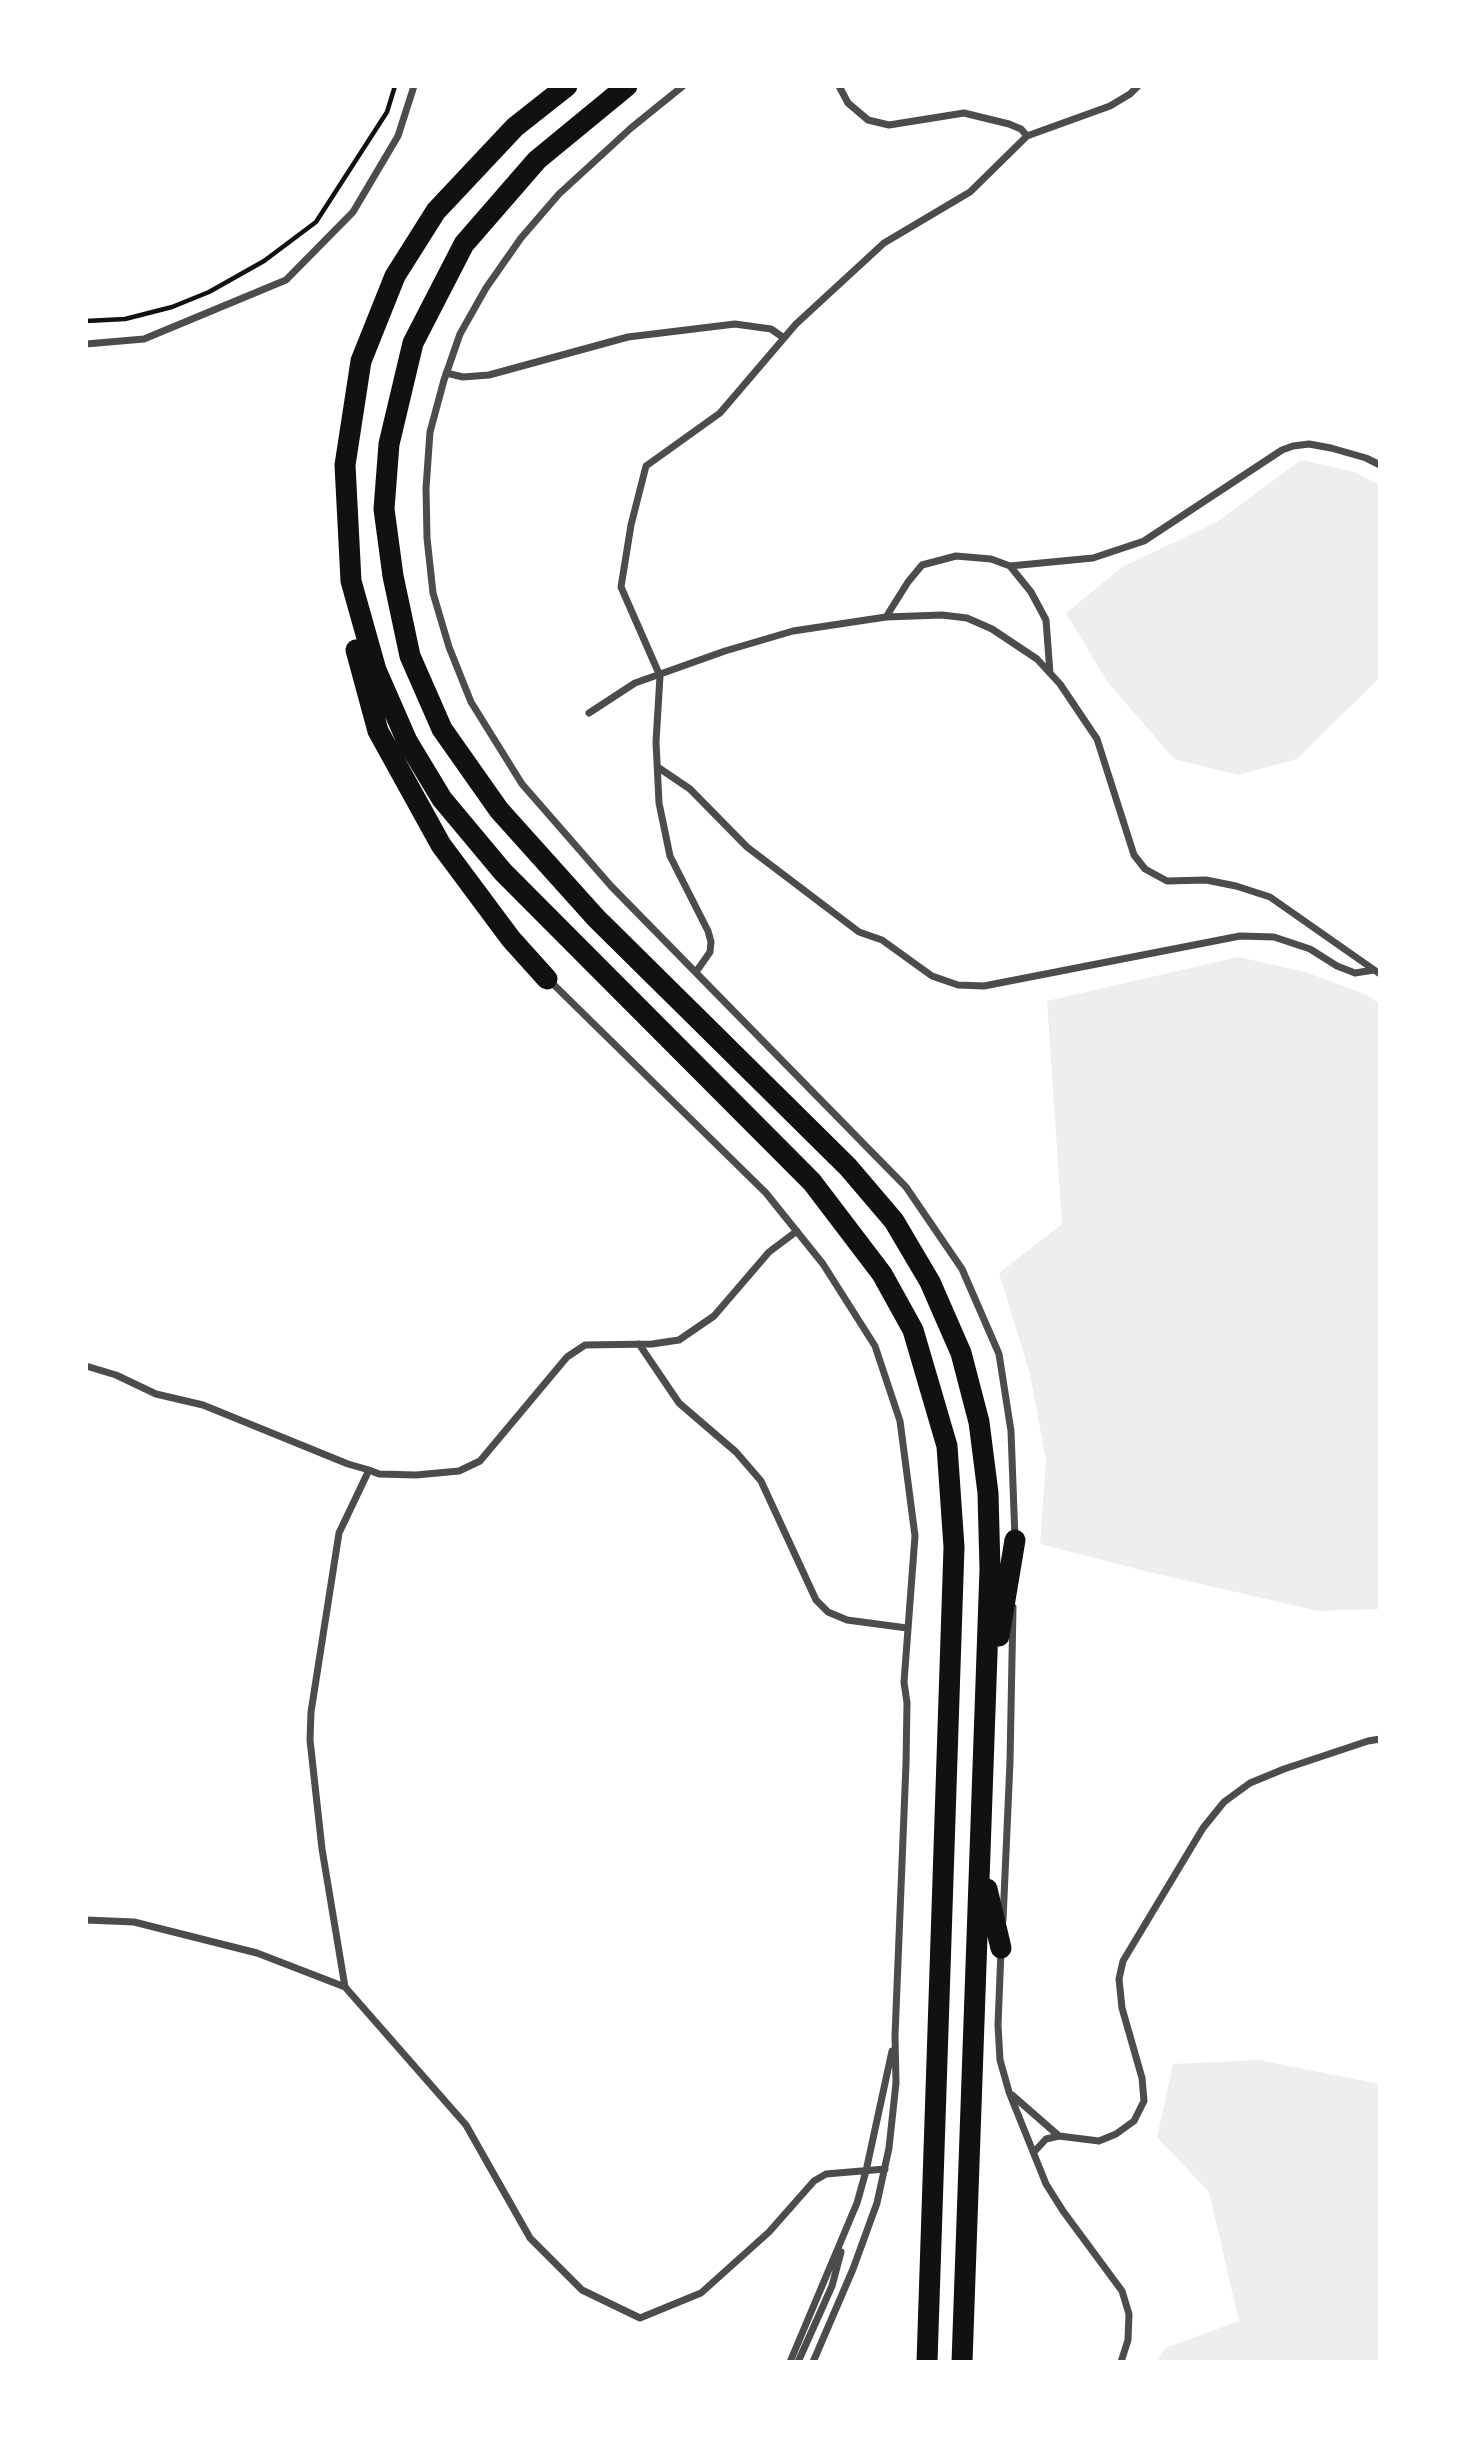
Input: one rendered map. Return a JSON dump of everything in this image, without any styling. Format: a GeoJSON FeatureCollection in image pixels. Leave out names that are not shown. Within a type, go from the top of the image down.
{"type":"FeatureCollection","features":[{"type":"Feature","properties":{"kind":"highway"},"geometry":{"type":"LineString","coordinates":[[547,979],[511,939],[441,845],[378,731],[356,653],[345,465],[361,361],[395,276],[436,211],[515,127],[567,86]]}},
{"type":"Feature","properties":{"kind":"highway"},"geometry":{"type":"LineString","coordinates":[[627,86],[537,160],[464,244],[413,343],[389,444],[384,509],[393,576],[410,656],[442,729],[499,810],[596,918],[848,1167],[894,1221],[930,1282],[961,1353],[979,1422],[987,1481],[990,1569],[962,2362]]}},
{"type":"Feature","properties":{"kind":"highway"},"geometry":{"type":"LineString","coordinates":[[351,581],[376,670],[407,741],[442,799],[503,872],[813,1182],[883,1274],[914,1330],[947,1446],[954,1547],[927,2362]]}},
{"type":"Feature","properties":{"kind":"highway"},"geometry":{"type":"LineString","coordinates":[[985,1725],[1015,1540]]}},
{"type":"Feature","properties":{"kind":"highway"},"geometry":{"type":"LineString","coordinates":[[981,1862],[1001,1948]]}},
{"type":"Feature","properties":{"kind":"street"},"geometry":{"type":"LineString","coordinates":[[86,344],[144,339],[286,279],[354,212],[398,136],[414,86]]}},
{"type":"Feature","properties":{"kind":"street"},"geometry":{"type":"LineString","coordinates":[[683,86],[631,128],[559,194],[521,238],[486,288],[460,334],[430,432],[426,488],[433,593],[453,658],[471,702],[522,784],[611,887],[906,1187],[962,1269],[999,1354],[1010,1431],[1015,1540],[1010,1762],[998,2025],[1000,2060],[1009,2092],[1046,2184],[1122,2291],[1129,2314],[1128,2340],[1121,2362]]}},
{"type":"Feature","properties":{"kind":"street"},"geometry":{"type":"LineString","coordinates":[[839,86],[848,103],[868,120],[889,125],[964,114],[1009,124],[1021,129],[1027,136]]}},
{"type":"Feature","properties":{"kind":"street"},"geometry":{"type":"LineString","coordinates":[[695,972],[710,951],[711,942],[670,856],[659,803],[656,741],[660,676],[621,587],[631,525],[646,466],[720,414],[796,324],[884,243],[970,192],[1027,136],[1110,106],[1138,86]]}},
{"type":"Feature","properties":{"kind":"street"},"geometry":{"type":"LineString","coordinates":[[446,373],[464,377],[489,374],[628,337],[735,324],[771,329],[784,338]]}},
{"type":"Feature","properties":{"kind":"street"},"geometry":{"type":"LineString","coordinates":[[886,617],[922,565],[956,556],[991,559],[1010,566],[1093,558],[1144,541],[1282,450],[1293,446],[1309,444],[1331,448],[1380,465]]}},
{"type":"Feature","properties":{"kind":"street"},"geometry":{"type":"LineString","coordinates":[[1010,566],[1031,592],[1046,620],[1050,673]]}},
{"type":"Feature","properties":{"kind":"street"},"geometry":{"type":"LineString","coordinates":[[589,713],[635,683],[725,651],[793,631],[886,617],[942,615],[967,618],[992,629],[1037,659],[1060,684],[1097,739],[1134,855],[1145,869],[1167,881],[1206,880],[1270,897],[1377,972]]}},
{"type":"Feature","properties":{"kind":"street"},"geometry":{"type":"LineString","coordinates":[[659,768],[690,789],[747,846],[859,932],[882,940],[932,976],[958,985],[985,986],[1240,936],[1273,937],[1310,949],[1337,966],[1355,973],[1377,972]]}},
{"type":"Feature","properties":{"kind":"street"},"geometry":{"type":"LineString","coordinates":[[547,979],[766,1193],[797,1231],[823,1264],[875,1346],[900,1421],[915,1536],[904,1682],[907,1703],[906,1763],[895,2036],[896,2083],[885,2169],[867,2232],[813,2362]]}},
{"type":"Feature","properties":{"kind":"street"},"geometry":{"type":"LineString","coordinates":[[86,1366],[116,1375],[156,1394],[203,1405],[379,1474],[416,1475],[459,1471],[480,1461],[567,1357],[585,1345],[679,1340],[714,1317],[769,1252],[797,1231]]}},
{"type":"Feature","properties":{"kind":"street"},"geometry":{"type":"LineString","coordinates":[[639,1344],[679,1403],[736,1452],[761,1481],[816,1600],[828,1612],[847,1620],[907,1628]]}},
{"type":"Feature","properties":{"kind":"street"},"geometry":{"type":"LineString","coordinates":[[345,1987],[322,1849],[310,1741],[311,1712],[339,1533],[369,1470]]}},
{"type":"Feature","properties":{"kind":"street"},"geometry":{"type":"LineString","coordinates":[[1034,2152],[1046,2139],[1059,2136],[1099,2141],[1116,2134],[1134,2121],[1144,2101],[1142,2078],[1122,2008],[1119,1979],[1123,1961],[1203,1828],[1224,1801],[1250,1783],[1284,1769],[1380,1739]]}},
{"type":"Feature","properties":{"kind":"street"},"geometry":{"type":"LineString","coordinates":[[86,1920],[134,1922],[257,1953],[345,1987],[466,2125],[530,2238],[582,2290],[640,2318],[701,2292],[769,2232],[814,2181],[826,2174],[885,2169]]}},
{"type":"Feature","properties":{"kind":"street"},"geometry":{"type":"LineString","coordinates":[[790,2362],[842,2241],[866,2171],[895,2036]]}},
{"type":"Feature","properties":{"kind":"street"},"geometry":{"type":"LineString","coordinates":[[1009,2092],[1059,2136]]}},
{"type":"Feature","properties":{"kind":"street"},"geometry":{"type":"LineString","coordinates":[[798,2362],[832,2286],[838,2269],[842,2241]]}},
{"type":"Feature","properties":{"kind":"path"},"geometry":{"type":"LineString","coordinates":[[86,321],[125,319],[172,307],[209,292],[285,246],[316,222],[387,112],[395,86]]}},
{"type":"Feature","properties":{"kind":"shaded area"},"geometry":{"type":"Polygon","coordinates":[[[1301,460],[1355,472],[1380,485],[1380,677],[1297,759],[1238,775],[1174,759],[1107,681],[1066,613],[1122,567],[1217,522],[1301,460]]]}},
{"type":"Feature","properties":{"kind":"shaded area"},"geometry":{"type":"Polygon","coordinates":[[[1238,957],[1305,972],[1365,994],[1380,1004],[1380,1609],[1318,1611],[1040,1544],[1046,1460],[1030,1374],[999,1273],[1062,1224],[1047,1001],[1238,957]]]}},
{"type":"Feature","properties":{"kind":"shaded area"},"geometry":{"type":"Polygon","coordinates":[[[1259,2060],[1380,2084],[1380,2362],[1157,2362],[1165,2348],[1239,2321],[1209,2192],[1157,2137],[1173,2064],[1259,2060]]]}}]}
